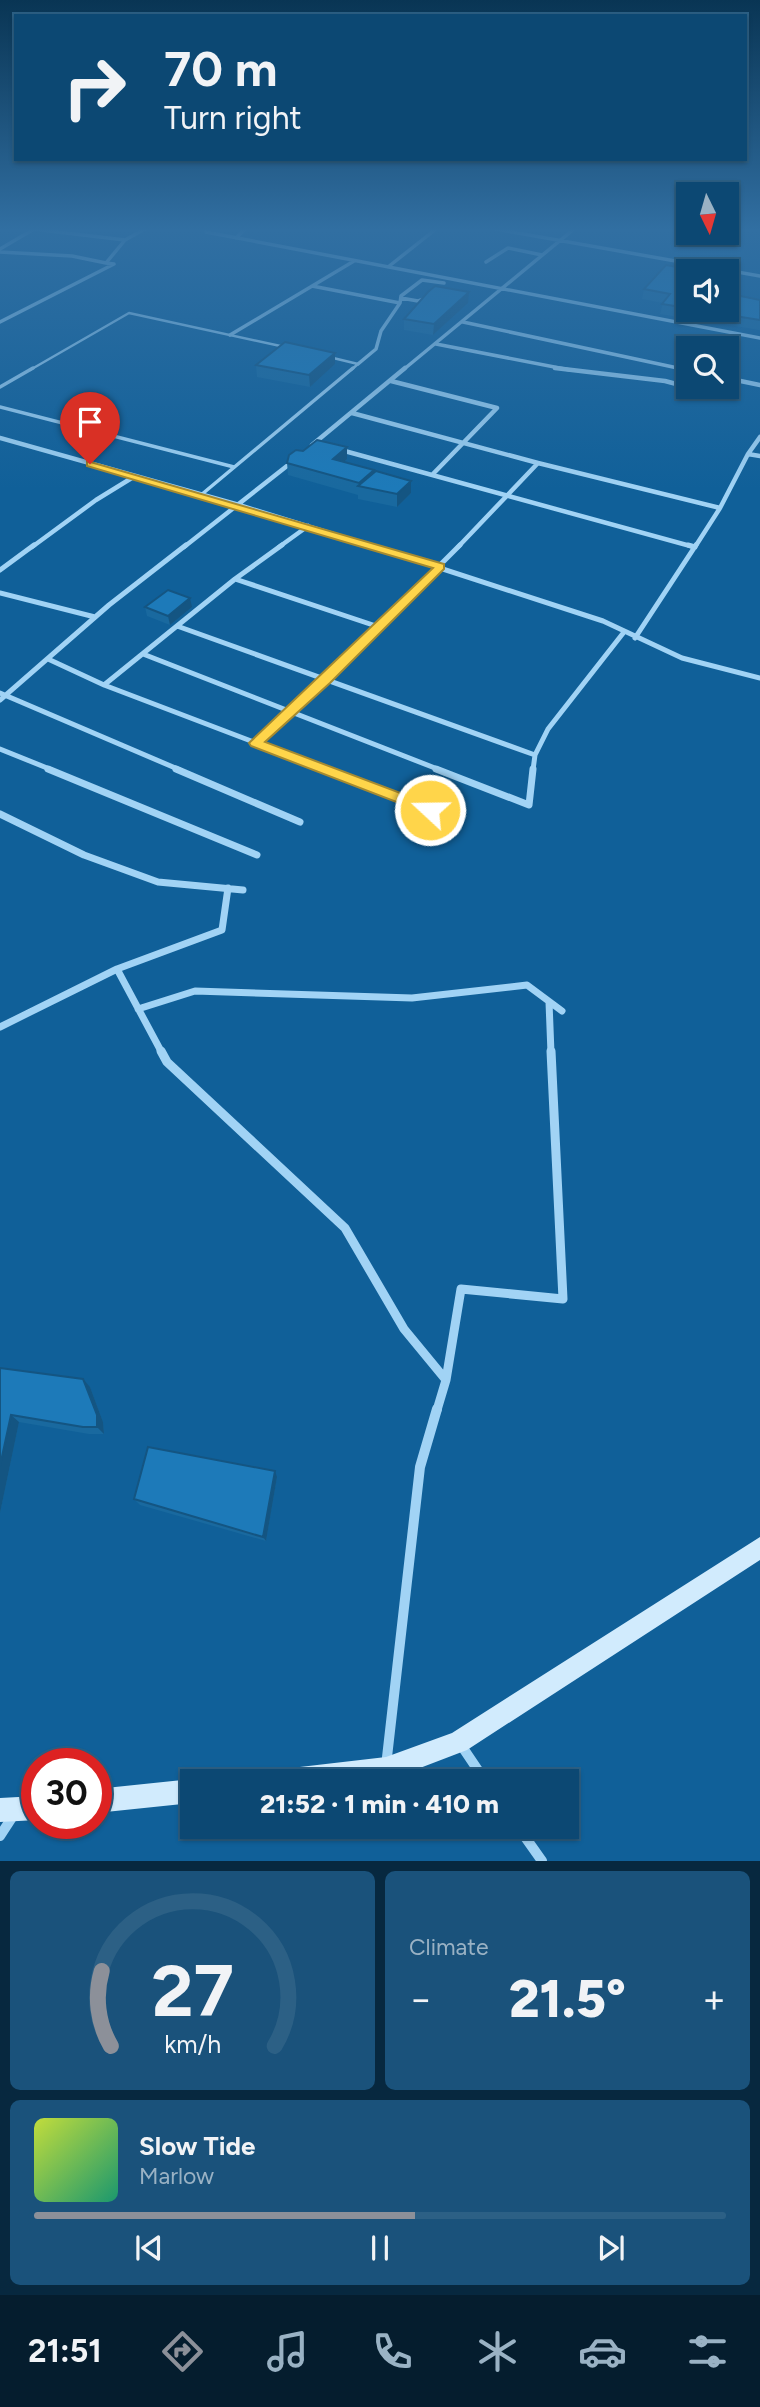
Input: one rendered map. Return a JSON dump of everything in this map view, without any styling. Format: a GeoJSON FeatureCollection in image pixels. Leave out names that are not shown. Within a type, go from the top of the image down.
{"type":"FeatureCollection","features":[{"type":"Feature","properties":{"kind":"street"},"geometry":{"type":"LineString","coordinates":[[230,335],[262,316]]}},
{"type":"Feature","properties":{"kind":"street"},"geometry":{"type":"LineString","coordinates":[[358,364],[376,349],[390,316]]}},
{"type":"Feature","properties":{"kind":"street"},"geometry":{"type":"LineString","coordinates":[[305,451],[470,316]]}},
{"type":"Feature","properties":{"kind":"street"},"geometry":{"type":"LineString","coordinates":[[647,316],[760,338]]}},
{"type":"Feature","properties":{"kind":"street"},"geometry":{"type":"LineString","coordinates":[[463,322],[676,367]]}},
{"type":"Feature","properties":{"kind":"street"},"geometry":{"type":"LineString","coordinates":[[436,344],[546,367],[676,384]]}},
{"type":"Feature","properties":{"kind":"street"},"geometry":{"type":"LineString","coordinates":[[391,381],[497,408],[432,475]]}},
{"type":"Feature","properties":{"kind":"street"},"geometry":{"type":"LineString","coordinates":[[739,381],[760,385]]}},
{"type":"Feature","properties":{"kind":"street"},"geometry":{"type":"LineString","coordinates":[[352,413],[720,508]]}},
{"type":"Feature","properties":{"kind":"street"},"geometry":{"type":"LineString","coordinates":[[635,638],[720,508],[748,454],[760,437]]}},
{"type":"Feature","properties":{"kind":"street"},"geometry":{"type":"LineString","coordinates":[[0,438],[239,505],[440,567],[603,621],[682,658],[760,678]]}},
{"type":"Feature","properties":{"kind":"street"},"geometry":{"type":"LineString","coordinates":[[315,443],[695,547]]}},
{"type":"Feature","properties":{"kind":"street"},"geometry":{"type":"LineString","coordinates":[[748,454],[760,456]]}},
{"type":"Feature","properties":{"kind":"street"},"geometry":{"type":"LineString","coordinates":[[0,700],[3,694],[95,617],[296,459]]}},
{"type":"Feature","properties":{"kind":"street"},"geometry":{"type":"LineString","coordinates":[[256,743],[325,680],[440,567],[538,463]]}},
{"type":"Feature","properties":{"kind":"street"},"geometry":{"type":"LineString","coordinates":[[0,570],[96,500],[135,476]]}},
{"type":"Feature","properties":{"kind":"street"},"geometry":{"type":"LineString","coordinates":[[104,685],[235,579],[308,526]]}},
{"type":"Feature","properties":{"kind":"street"},"geometry":{"type":"LineString","coordinates":[[235,579],[379,627]]}},
{"type":"Feature","properties":{"kind":"street"},"geometry":{"type":"LineString","coordinates":[[0,593],[95,617]]}},
{"type":"Feature","properties":{"kind":"street"},"geometry":{"type":"LineString","coordinates":[[177,626],[535,755]]}},
{"type":"Feature","properties":{"kind":"street"},"geometry":{"type":"LineString","coordinates":[[143,654],[529,804],[535,755],[548,729],[624,632]]}},
{"type":"Feature","properties":{"kind":"street"},"geometry":{"type":"LineString","coordinates":[[48,659],[104,685],[430,810]]}},
{"type":"Feature","properties":{"kind":"street"},"geometry":{"type":"LineString","coordinates":[[3,694],[300,822]]}},
{"type":"Feature","properties":{"kind":"street"},"geometry":{"type":"LineString","coordinates":[[0,749],[257,855]]}},
{"type":"Feature","properties":{"kind":"street"},"geometry":{"type":"LineString","coordinates":[[0,814],[85,855],[158,882],[243,890]]}},
{"type":"Feature","properties":{"kind":"street"},"geometry":{"type":"LineString","coordinates":[[0,1027],[117,969],[222,930],[228,888]]}},
{"type":"Feature","properties":{"kind":"street"},"geometry":{"type":"LineString","coordinates":[[117,969],[167,1062],[345,1228],[404,1329],[446,1380]]}},
{"type":"Feature","properties":{"kind":"street"},"geometry":{"type":"LineString","coordinates":[[138,1009],[195,991],[412,998],[527,985],[562,1011]]}},
{"type":"Feature","properties":{"kind":"street"},"geometry":{"type":"LineString","coordinates":[[549,1002],[563,1299],[461,1289],[446,1380],[421,1467],[386,1769],[459,1742],[760,1548]]}},
{"type":"Feature","properties":{"kind":"street"},"geometry":{"type":"LineString","coordinates":[[459,1742],[477,1769]]}},
{"type":"Feature","properties":{"kind":"street"},"geometry":{"type":"LineString","coordinates":[[112,1799],[180,1792]]}},
{"type":"Feature","properties":{"kind":"street"},"geometry":{"type":"LineString","coordinates":[[0,1836],[18,1810]]}},
{"type":"Feature","properties":{"kind":"street"},"geometry":{"type":"LineString","coordinates":[[526,1839],[542,1861]]}},
{"type":"Feature","properties":{"kind":"lane"},"geometry":{"type":"LineString","coordinates":[[0,387],[124,316]]}},
{"type":"Feature","properties":{"kind":"lane"},"geometry":{"type":"LineString","coordinates":[[142,316],[294,349]]}},
{"type":"Feature","properties":{"kind":"lane"},"geometry":{"type":"LineString","coordinates":[[320,355],[358,364]]}},
{"type":"Feature","properties":{"kind":"lane"},"geometry":{"type":"LineString","coordinates":[[201,495],[358,364]]}},
{"type":"Feature","properties":{"kind":"lane"},"geometry":{"type":"LineString","coordinates":[[0,407],[234,467]]}},
{"type":"Feature","properties":{"kind":"building"},"geometry":{"type":"Polygon","coordinates":[[[407,316],[443,316],[434,324],[404,319],[407,316]]]}},
{"type":"Feature","properties":{"kind":"building"},"geometry":{"type":"Polygon","coordinates":[[[739,316],[760,316],[760,320],[739,317],[739,316]]]}},
{"type":"Feature","properties":{"kind":"building"},"geometry":{"type":"Polygon","coordinates":[[[285,342],[335,353],[309,375],[256,365],[285,342]]]}},
{"type":"Feature","properties":{"kind":"building"},"geometry":{"type":"Polygon","coordinates":[[[317,440],[347,447],[333,459],[374,470],[359,483],[287,463],[289,455],[296,450],[303,451],[317,440]]]}},
{"type":"Feature","properties":{"kind":"building"},"geometry":{"type":"Polygon","coordinates":[[[376,471],[411,481],[397,494],[358,486],[376,471]]]}},
{"type":"Feature","properties":{"kind":"building"},"geometry":{"type":"Polygon","coordinates":[[[168,590],[190,598],[168,616],[145,607],[168,590]]]}},
{"type":"Feature","properties":{"kind":"building"},"geometry":{"type":"Polygon","coordinates":[[[0,1368],[83,1379],[97,1415],[97,1427],[11,1415],[0,1466],[0,1368]]]}},
{"type":"Feature","properties":{"kind":"building"},"geometry":{"type":"Polygon","coordinates":[[[148,1447],[275,1471],[263,1537],[134,1499],[148,1447]]]}},
{"type":"Feature","properties":{"kind":"route"},"geometry":{"type":"LineString","coordinates":[[90,464],[239,505],[440,567],[325,680],[256,743],[430,810]]}}]}
